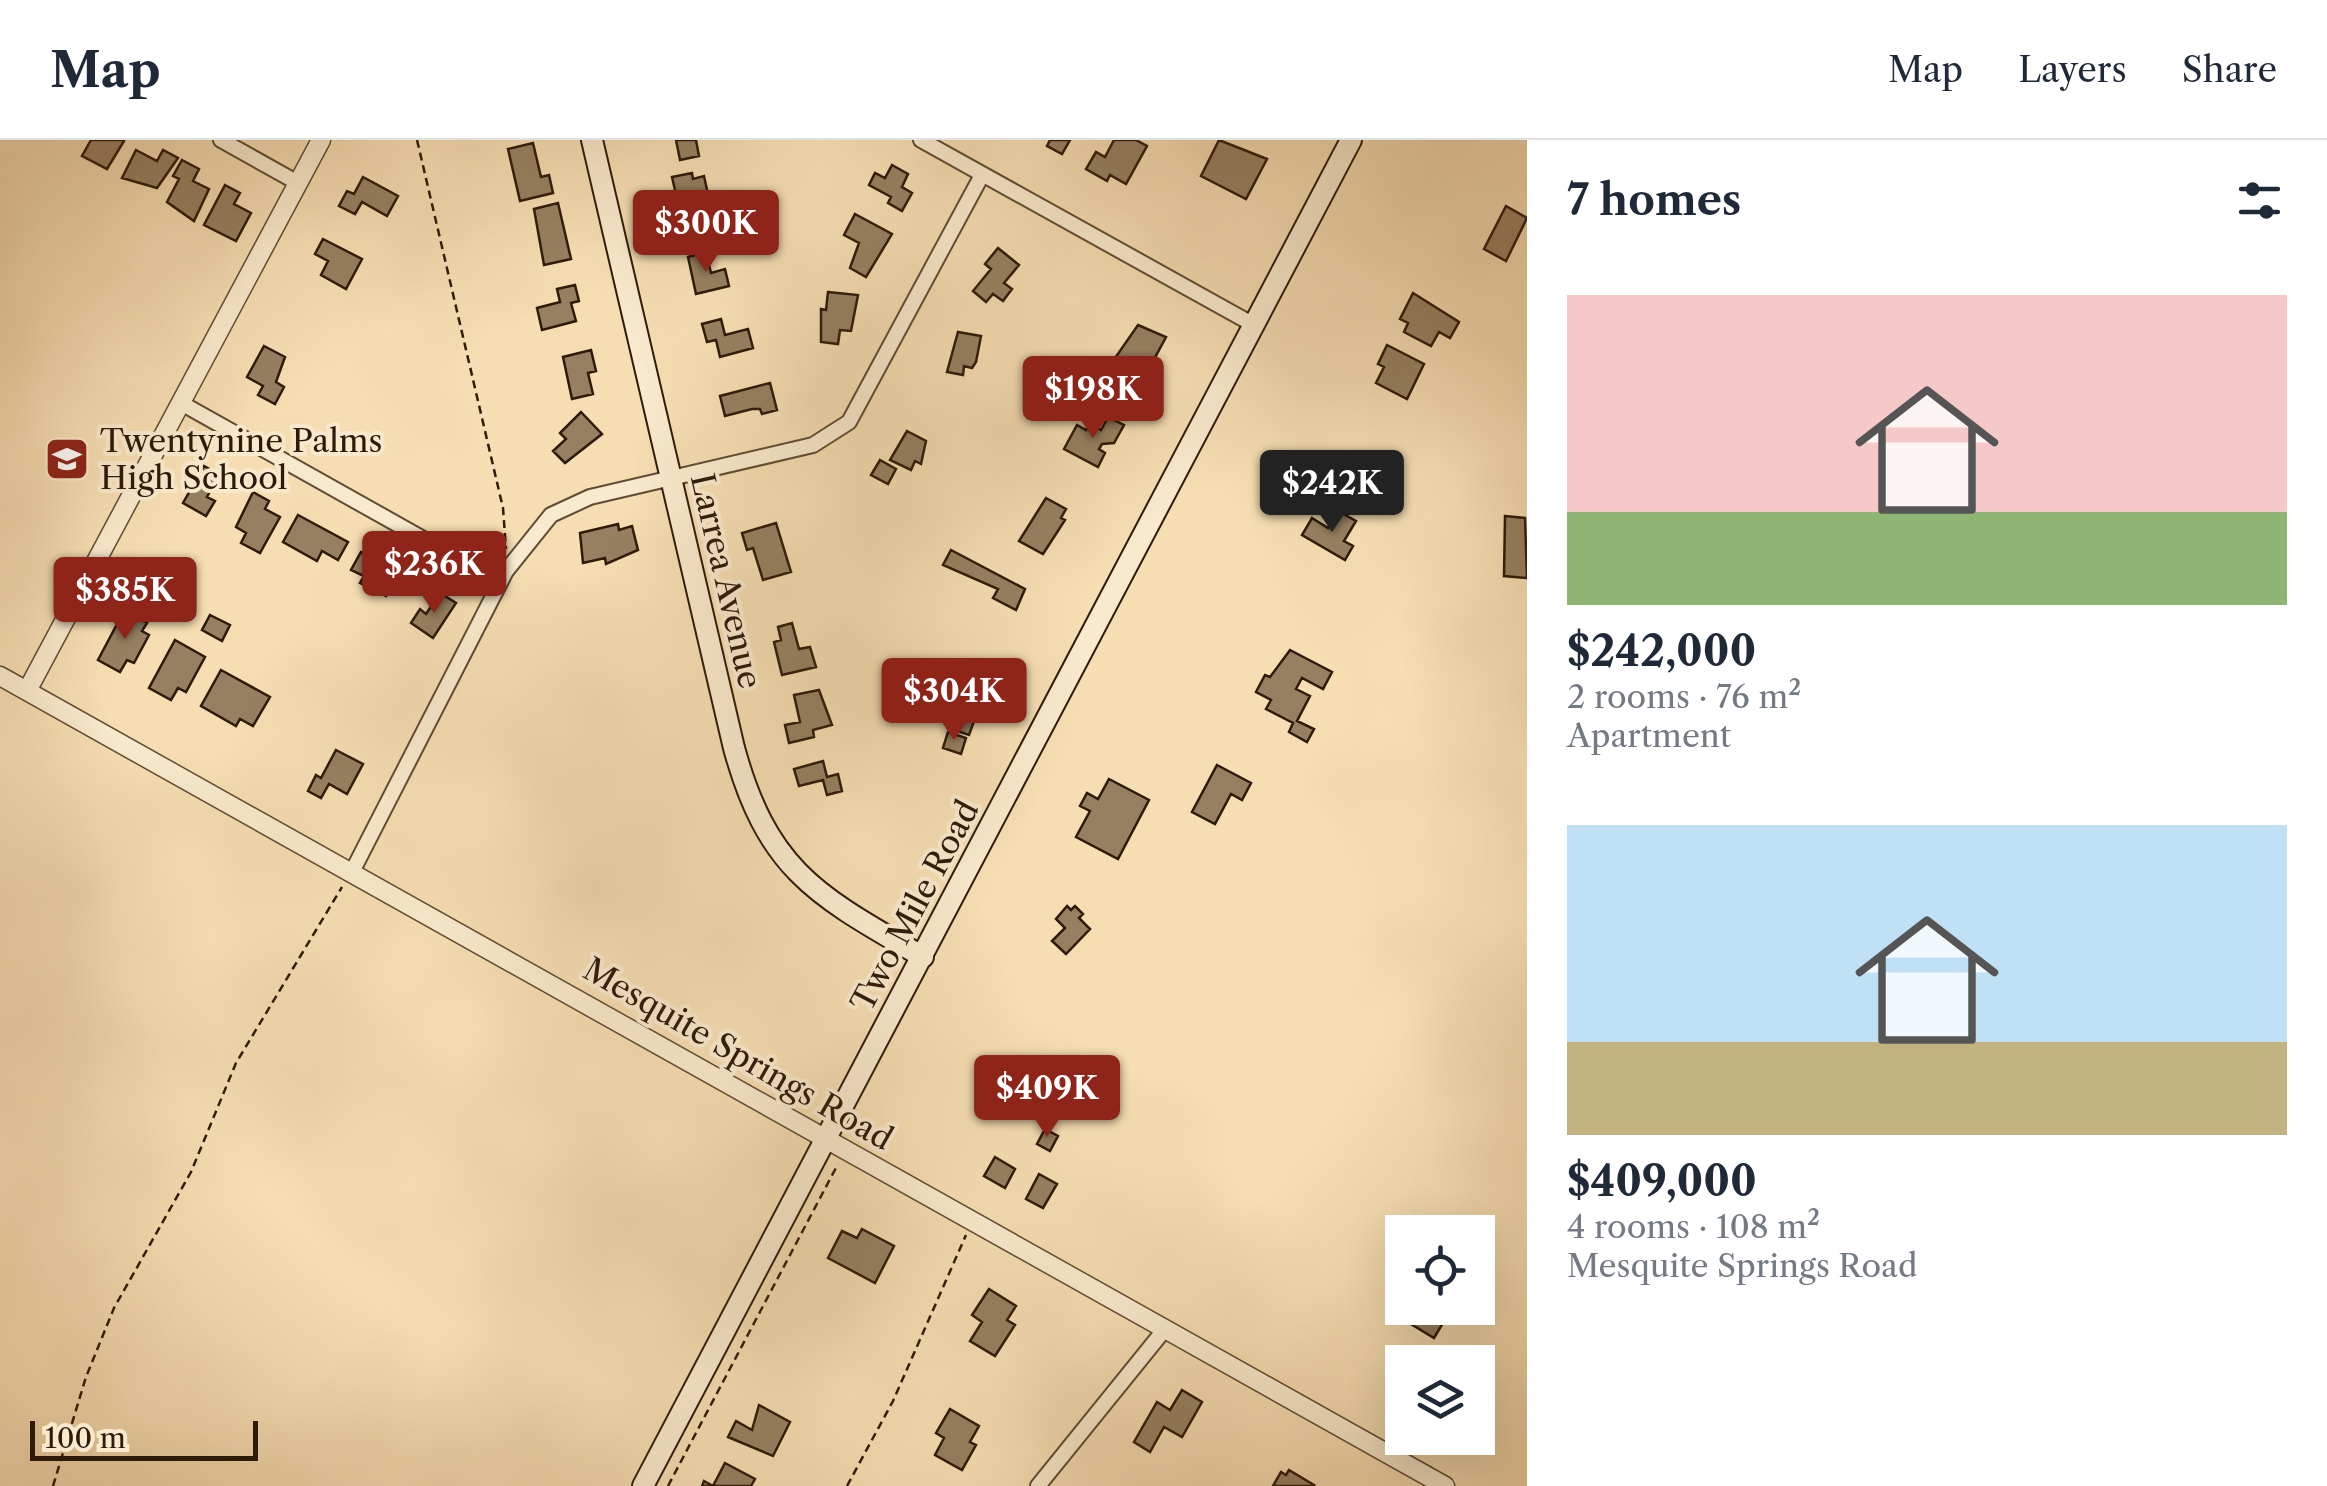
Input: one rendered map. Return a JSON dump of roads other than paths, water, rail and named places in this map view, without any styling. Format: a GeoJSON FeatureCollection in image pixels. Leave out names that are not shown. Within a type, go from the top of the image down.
{"type":"FeatureCollection","features":[{"type":"Feature","properties":{"kind":"main road","name":"Larrea Avenue"},"geometry":{"type":"LineString","coordinates":[[592,140],[734,748],[757,818],[793,871],[818,893],[846,914],[923,957]]}},
{"type":"Feature","properties":{"kind":"main road","name":"Two Mile Road"},"geometry":{"type":"LineString","coordinates":[[643,1486],[1352,140]]}},
{"type":"Feature","properties":{"kind":"street"},"geometry":{"type":"LineString","coordinates":[[221,140],[298,182]]}},
{"type":"Feature","properties":{"kind":"street"},"geometry":{"type":"LineString","coordinates":[[27,691],[321,140]]}},
{"type":"Feature","properties":{"kind":"street"},"geometry":{"type":"LineString","coordinates":[[921,140],[1254,324]]}},
{"type":"Feature","properties":{"kind":"street"},"geometry":{"type":"LineString","coordinates":[[353,870],[503,577],[536,529],[570,504],[812,445],[849,422],[982,175]]}},
{"type":"Feature","properties":{"kind":"street"},"geometry":{"type":"LineString","coordinates":[[182,403],[503,577]]}},
{"type":"Feature","properties":{"kind":"street","name":"Mesquite Springs Road"},"geometry":{"type":"LineString","coordinates":[[0,676],[353,870],[1165,1329],[1422,1481],[1446,1486]]}},
{"type":"Feature","properties":{"kind":"street"},"geometry":{"type":"LineString","coordinates":[[1038,1486],[1165,1329]]}},
{"type":"Feature","properties":{"kind":"place","name":"Twentynine Palms High School"},"geometry":{"type":"Point","coordinates":[67,459]}}]}
